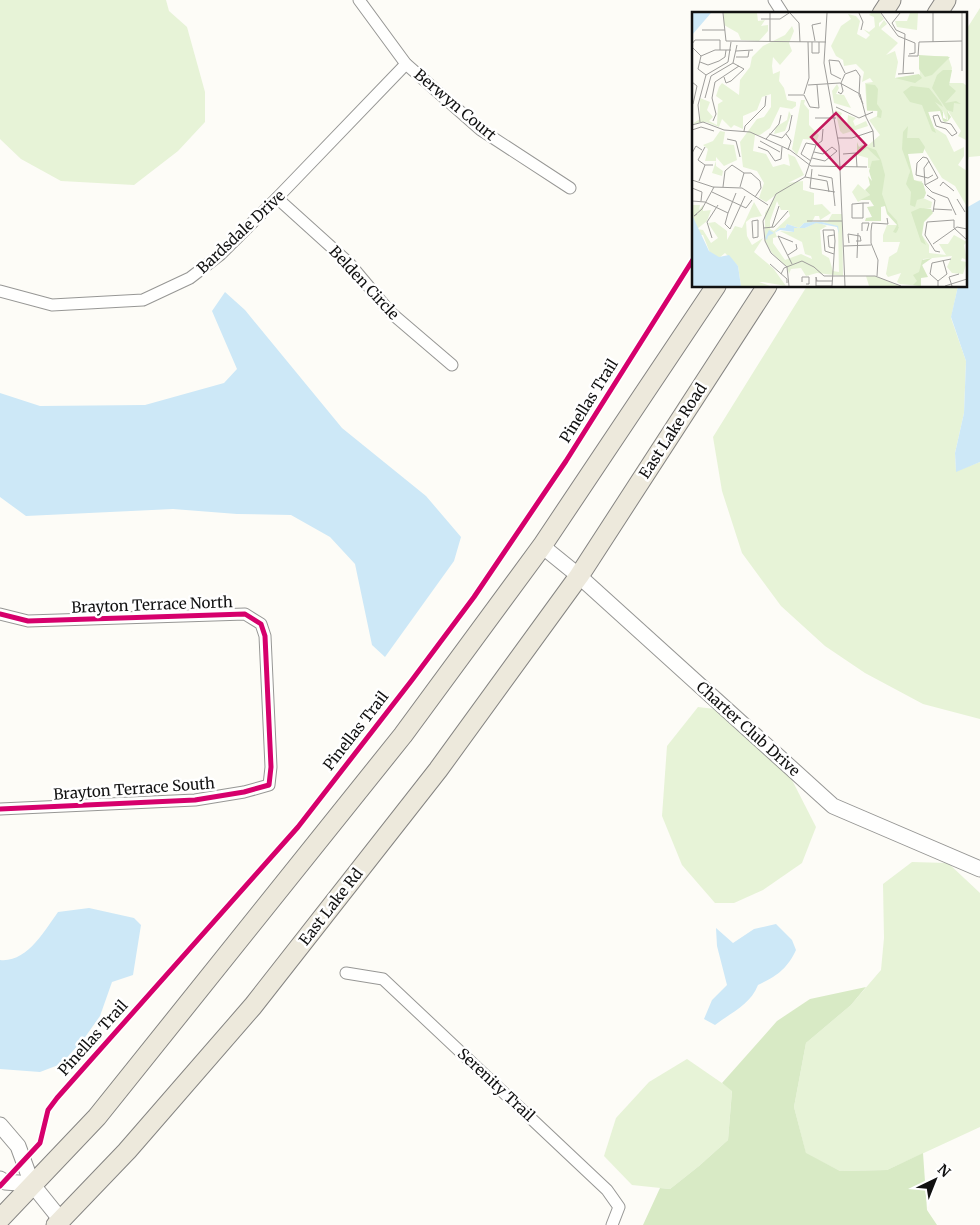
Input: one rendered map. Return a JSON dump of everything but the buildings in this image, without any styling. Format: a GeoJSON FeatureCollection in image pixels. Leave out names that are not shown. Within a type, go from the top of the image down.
{"type":"FeatureCollection","features":[{"type":"Feature","properties":{"kind":"main road"},"geometry":{"type":"LineString","coordinates":[[883,12],[891,0]]}},
{"type":"Feature","properties":{"kind":"main road"},"geometry":{"type":"LineString","coordinates":[[938,12],[946,0]]}},
{"type":"Feature","properties":{"kind":"main road"},"geometry":{"type":"LineString","coordinates":[[0,1220],[97,1117],[403,735],[542,546],[715,288]]}},
{"type":"Feature","properties":{"kind":"main road","name":"East Lake Road"},"geometry":{"type":"LineString","coordinates":[[579,576],[766,288]]}},
{"type":"Feature","properties":{"kind":"main road","name":"East Lake Rd"},"geometry":{"type":"LineString","coordinates":[[61,1223],[127,1152],[253,1006],[438,770],[579,576]]}},
{"type":"Feature","properties":{"kind":"street","name":"Berwyn Court"},"geometry":{"type":"LineString","coordinates":[[359,0],[406,64],[480,130],[570,188]]}},
{"type":"Feature","properties":{"kind":"street"},"geometry":{"type":"LineString","coordinates":[[774,0],[782,12]]}},
{"type":"Feature","properties":{"kind":"street","name":"Bardsdale Drive"},"geometry":{"type":"LineString","coordinates":[[0,291],[52,306],[143,300],[190,278],[221,254],[406,64]]}},
{"type":"Feature","properties":{"kind":"street","name":"Belden Circle"},"geometry":{"type":"LineString","coordinates":[[277,198],[348,263],[390,312],[452,365]]}},
{"type":"Feature","properties":{"kind":"street","name":"Charter Club Drive"},"geometry":{"type":"LineString","coordinates":[[542,546],[579,576],[833,806],[980,869]]}},
{"type":"Feature","properties":{"kind":"street","name":"Brayton Terrace North"},"geometry":{"type":"LineString","coordinates":[[0,614],[28,621],[245,614],[261,624],[265,636],[269,785]]}},
{"type":"Feature","properties":{"kind":"street","name":"Brayton Terrace South"},"geometry":{"type":"LineString","coordinates":[[0,809],[195,800],[244,792],[269,785]]}},
{"type":"Feature","properties":{"kind":"street","name":"Serenity Trail"},"geometry":{"type":"LineString","coordinates":[[346,973],[383,979],[607,1190],[618,1207],[612,1225]]}},
{"type":"Feature","properties":{"kind":"street"},"geometry":{"type":"LineString","coordinates":[[0,1124],[18,1146],[32,1184],[61,1223]]}},
{"type":"Feature","properties":{"kind":"street"},"geometry":{"type":"LineString","coordinates":[[0,1179],[5,1182],[32,1184]]}},
{"type":"Feature","properties":{"kind":"green space"},"geometry":{"type":"Polygon","coordinates":[[[0,0],[166,0],[169,11],[187,27],[205,92],[205,122],[178,151],[134,185],[61,181],[21,159],[0,139],[0,0]]]}},
{"type":"Feature","properties":{"kind":"green space"},"geometry":{"type":"Polygon","coordinates":[[[980,8],[980,156],[969,157],[968,160],[968,27],[980,8]]]}},
{"type":"Feature","properties":{"kind":"green space"},"geometry":{"type":"Polygon","coordinates":[[[806,288],[958,288],[951,318],[966,361],[964,413],[955,453],[956,471],[980,462],[980,719],[923,704],[865,673],[825,646],[781,606],[742,553],[722,491],[713,437],[806,288]]]}},
{"type":"Feature","properties":{"kind":"green space"},"geometry":{"type":"Polygon","coordinates":[[[698,707],[715,709],[791,778],[816,827],[802,863],[763,890],[734,903],[715,903],[682,865],[662,816],[667,746],[698,707]]]}},
{"type":"Feature","properties":{"kind":"green space"},"geometry":{"type":"Polygon","coordinates":[[[912,862],[948,863],[980,893],[980,1127],[887,1170],[840,1171],[806,1154],[794,1107],[806,1043],[851,1005],[881,970],[884,938],[883,884],[912,862]]]}},
{"type":"Feature","properties":{"kind":"green space"},"geometry":{"type":"Polygon","coordinates":[[[866,987],[851,1005],[806,1043],[794,1107],[806,1153],[840,1171],[887,1170],[923,1153],[927,1210],[937,1225],[643,1225],[660,1188],[670,1189],[728,1140],[732,1091],[722,1083],[777,1021],[810,999],[866,987]]]}},
{"type":"Feature","properties":{"kind":"green space"},"geometry":{"type":"Polygon","coordinates":[[[687,1059],[732,1090],[728,1140],[670,1189],[632,1185],[604,1156],[616,1118],[649,1082],[687,1059]]]}},
{"type":"Feature","properties":{"kind":"water"},"geometry":{"type":"Polygon","coordinates":[[[980,200],[980,462],[956,472],[955,453],[964,413],[966,361],[951,317],[958,288],[968,288],[968,207],[980,200]]]}},
{"type":"Feature","properties":{"kind":"water"},"geometry":{"type":"Polygon","coordinates":[[[225,292],[245,310],[342,428],[426,496],[461,537],[454,561],[385,657],[372,645],[355,564],[330,537],[291,515],[237,514],[173,509],[26,516],[0,497],[0,393],[40,406],[145,405],[224,383],[237,369],[212,311],[225,292]]]}},
{"type":"Feature","properties":{"kind":"water"},"geometry":{"type":"Polygon","coordinates":[[[89,908],[134,918],[141,925],[133,975],[112,982],[100,1016],[83,1040],[61,1064],[40,1072],[0,1069],[0,960],[10,960],[27,951],[41,936],[58,912],[89,908]]]}},
{"type":"Feature","properties":{"kind":"water"},"geometry":{"type":"Polygon","coordinates":[[[776,924],[792,940],[796,950],[789,962],[776,975],[758,985],[755,992],[745,1003],[715,1025],[704,1019],[712,1000],[727,985],[717,946],[716,928],[733,943],[754,929],[776,924]]]}},
{"type":"Feature","properties":{"kind":"cycle path","name":"Pinellas Trail"},"geometry":{"type":"LineString","coordinates":[[0,1186],[40,1143],[48,1110],[57,1098],[298,827],[412,680],[474,597],[566,461],[692,261]]}},
{"type":"Feature","properties":{"kind":"cycle path"},"geometry":{"type":"LineString","coordinates":[[0,614],[28,621],[245,614],[261,624],[265,636],[271,767],[269,785],[244,792],[195,800],[0,809]]}}]}
